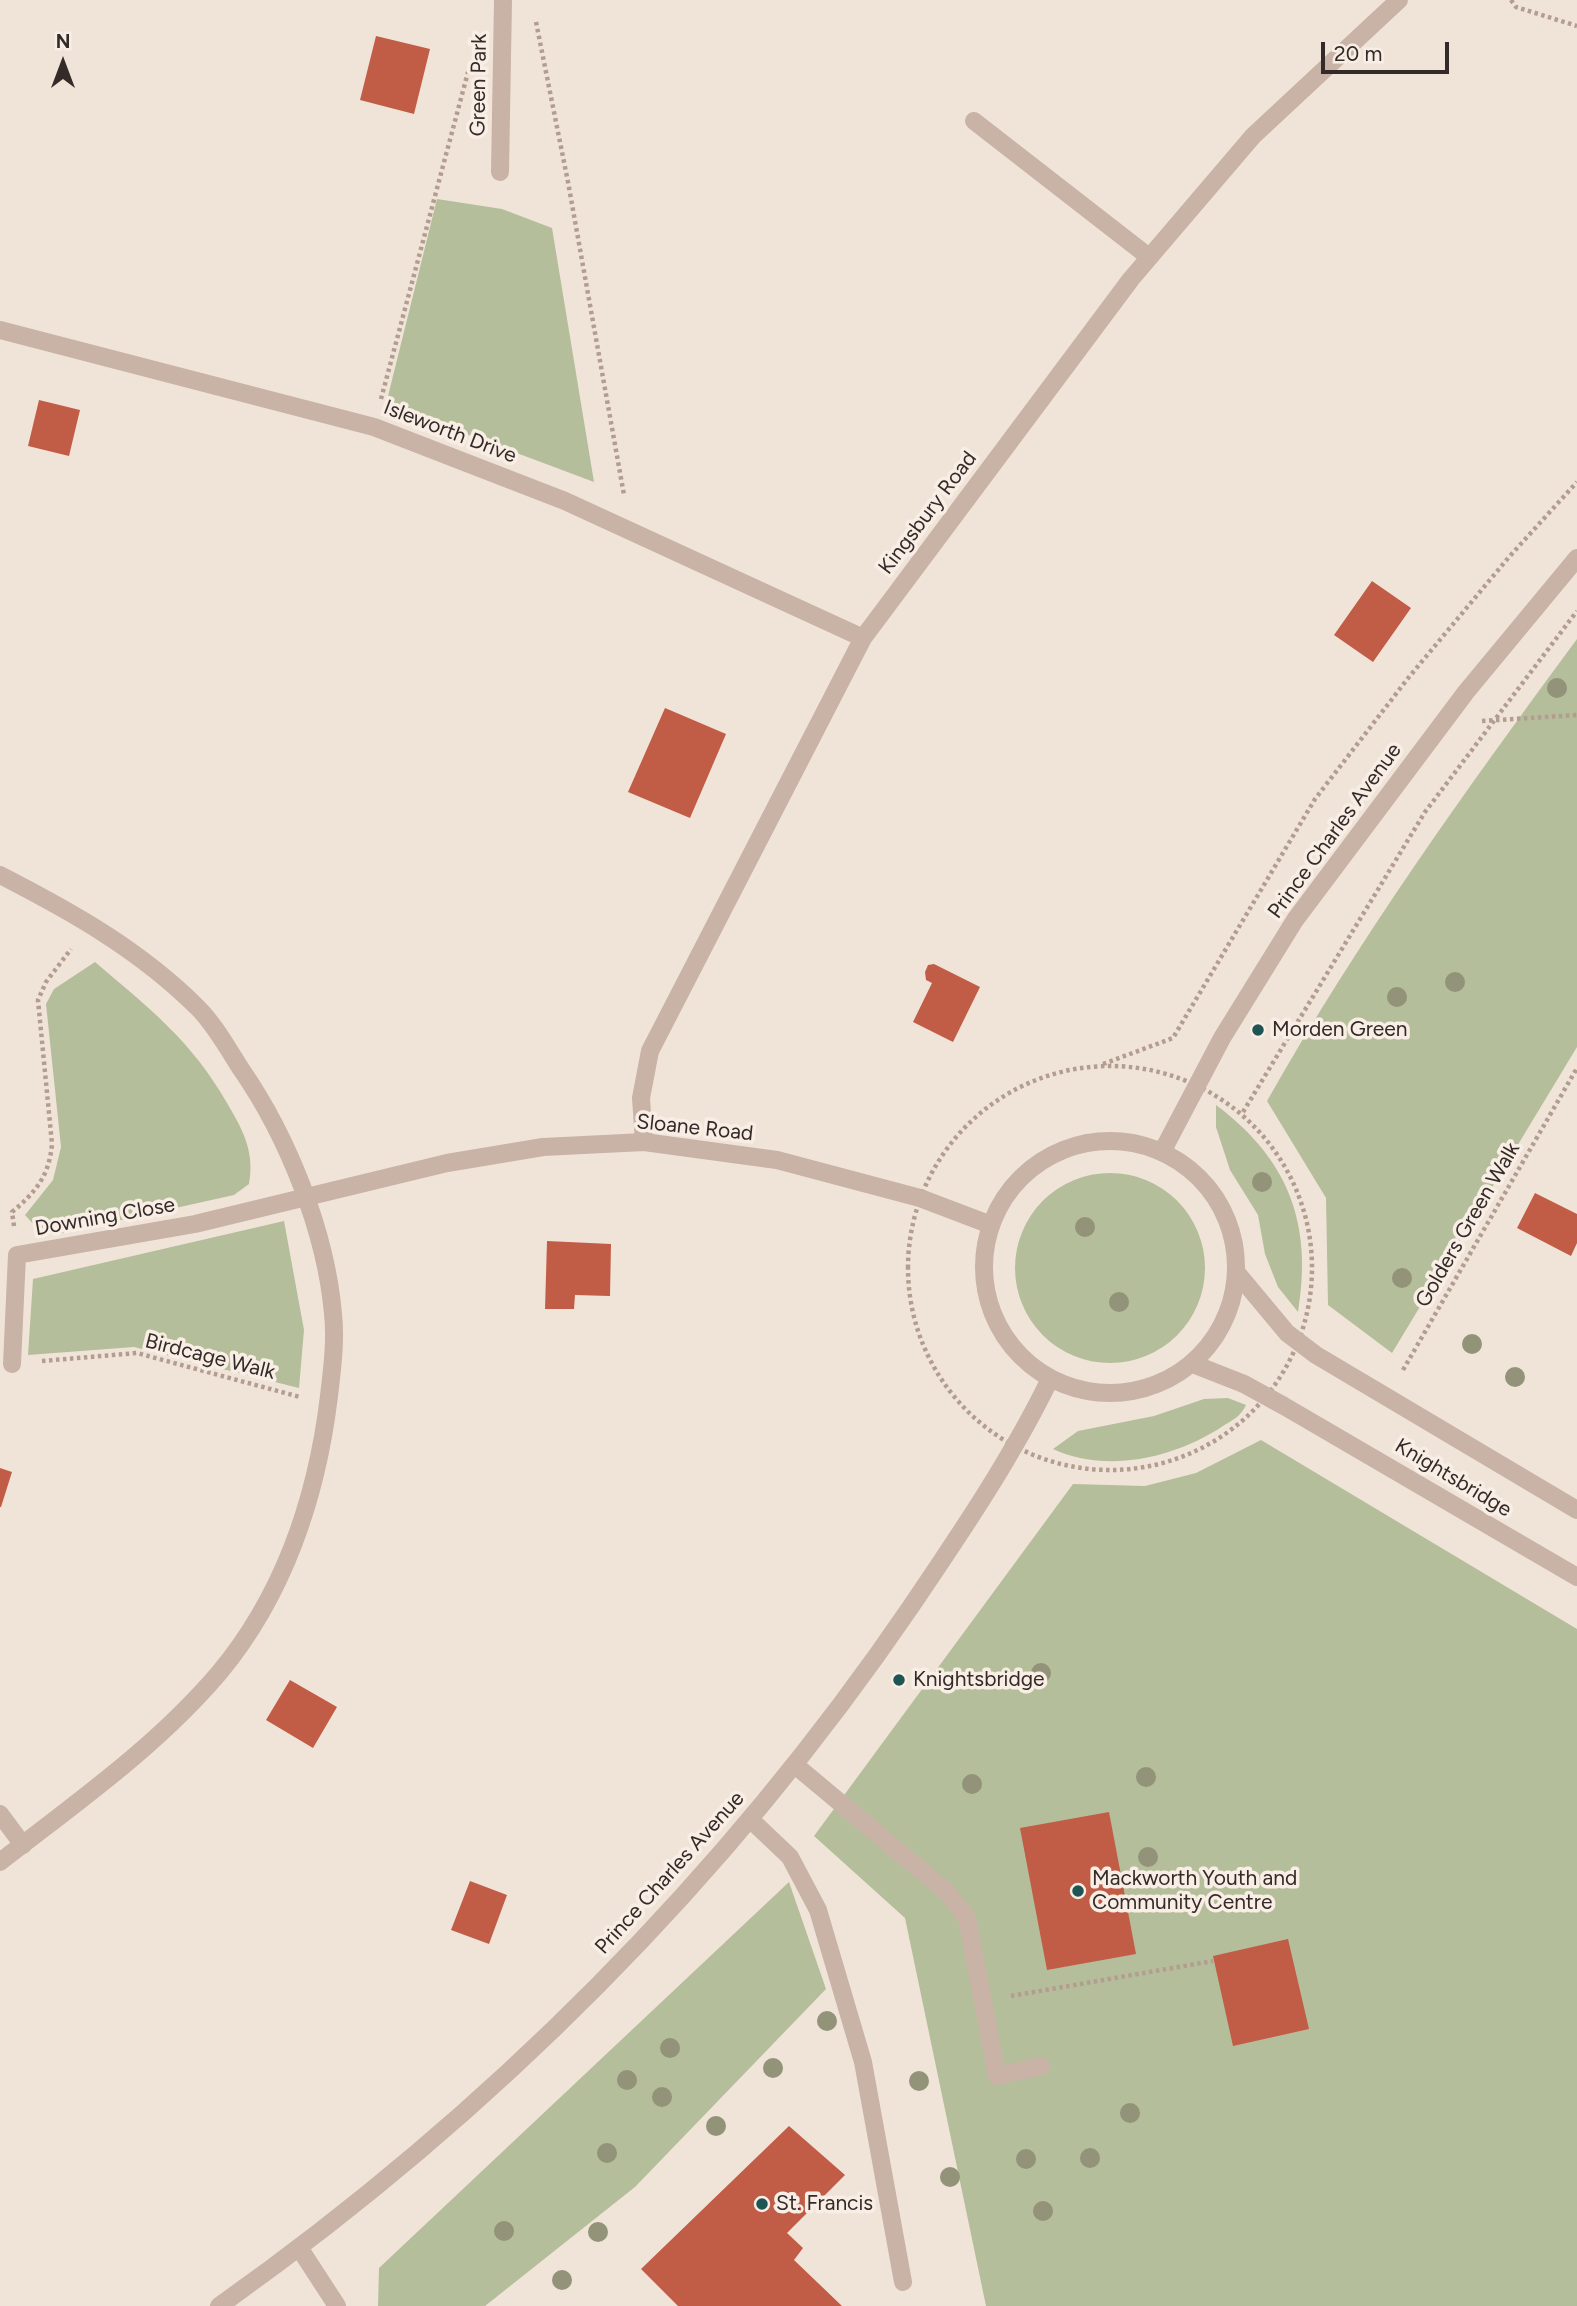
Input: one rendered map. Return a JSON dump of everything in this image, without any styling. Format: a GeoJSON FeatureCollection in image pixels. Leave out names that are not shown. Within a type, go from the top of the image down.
{"type":"FeatureCollection","features":[{"type":"Feature","properties":{"kind":"street","name":"Green Park"},"geometry":{"type":"LineString","coordinates":[[500,172],[503,0]]}},
{"type":"Feature","properties":{"kind":"street","name":"Kingsbury Road"},"geometry":{"type":"LineString","coordinates":[[643,1142],[640,1098],[650,1051],[863,638],[1149,257],[1253,135],[1399,0]]}},
{"type":"Feature","properties":{"kind":"street"},"geometry":{"type":"LineString","coordinates":[[974,121],[1149,257]]}},
{"type":"Feature","properties":{"kind":"street","name":"Isleworth Drive"},"geometry":{"type":"LineString","coordinates":[[0,330],[374,426],[565,501],[863,638]]}},
{"type":"Feature","properties":{"kind":"street","name":"Prince Charles Avenue"},"geometry":{"type":"LineString","coordinates":[[1162,1152],[1222,1038],[1295,920],[1446,718],[1577,558]]}},
{"type":"Feature","properties":{"kind":"street"},"geometry":{"type":"LineString","coordinates":[[0,875],[90,923],[149,965],[200,1010],[264,1101],[287,1145],[306,1199],[333,1315],[324,1440],[305,1514],[286,1565],[251,1627],[219,1673],[163,1730],[98,1788],[0,1862]]}},
{"type":"Feature","properties":{"kind":"street","name":"Sloane Road"},"geometry":{"type":"LineString","coordinates":[[306,1199],[447,1163],[543,1147],[643,1142],[777,1160],[919,1198],[991,1225]]}},
{"type":"Feature","properties":{"kind":"street"},"geometry":{"type":"LineString","coordinates":[[1101,1142],[1122,1142],[1162,1152],[1184,1164],[1218,1201],[1236,1248],[1237,1273],[1233,1299],[1224,1323],[1193,1364],[1160,1384],[1124,1393],[1086,1392],[1051,1379],[1015,1351],[992,1313],[984,1269],[991,1225],[1012,1189],[1042,1161],[1061,1152],[1101,1142]]}},
{"type":"Feature","properties":{"kind":"street","name":"Downing Close"},"geometry":{"type":"LineString","coordinates":[[12,1364],[17,1255],[195,1224],[306,1199]]}},
{"type":"Feature","properties":{"kind":"street","name":"Knightsbridge"},"geometry":{"type":"LineString","coordinates":[[1237,1273],[1297,1340],[1389,1399],[1577,1510]]}},
{"type":"Feature","properties":{"kind":"street","name":"Knightsbridge"},"geometry":{"type":"LineString","coordinates":[[1193,1364],[1266,1396],[1577,1577]]}},
{"type":"Feature","properties":{"kind":"street","name":"Prince Charles Avenue"},"geometry":{"type":"LineString","coordinates":[[219,2306],[300,2249],[446,2130],[530,2054],[627,1956],[751,1820],[855,1688],[1017,1445],[1051,1379]]}},
{"type":"Feature","properties":{"kind":"street"},"geometry":{"type":"LineString","coordinates":[[795,1765],[948,1893],[967,1918],[997,2076],[1041,2066]]}},
{"type":"Feature","properties":{"kind":"street"},"geometry":{"type":"LineString","coordinates":[[0,1814],[23,1845]]}},
{"type":"Feature","properties":{"kind":"street"},"geometry":{"type":"LineString","coordinates":[[751,1820],[790,1857],[818,1910],[863,2062],[903,2281]]}},
{"type":"Feature","properties":{"kind":"street"},"geometry":{"type":"LineString","coordinates":[[300,2249],[337,2306]]}},
{"type":"Feature","properties":{"kind":"path"},"geometry":{"type":"LineString","coordinates":[[1511,0],[1516,7],[1577,26]]}},
{"type":"Feature","properties":{"kind":"path"},"geometry":{"type":"LineString","coordinates":[[532,11],[542,43],[630,531]]}},
{"type":"Feature","properties":{"kind":"path"},"geometry":{"type":"LineString","coordinates":[[374,426],[470,67]]}},
{"type":"Feature","properties":{"kind":"path"},"geometry":{"type":"LineString","coordinates":[[1098,1066],[1148,1067],[1197,1085],[1243,1112],[1265,1135],[1290,1174],[1306,1221],[1311,1278],[1307,1312],[1297,1340],[1266,1396],[1248,1422],[1229,1437],[1191,1457],[1149,1469],[1104,1471],[1067,1464],[1017,1445],[967,1410],[938,1373],[914,1326],[906,1288],[906,1251],[919,1198],[939,1157],[1001,1101],[1052,1075],[1098,1066],[1173,1038],[1315,799],[1418,667],[1577,482]]}},
{"type":"Feature","properties":{"kind":"path"},"geometry":{"type":"LineString","coordinates":[[1243,1112],[1425,812],[1577,611]]}},
{"type":"Feature","properties":{"kind":"path"},"geometry":{"type":"LineString","coordinates":[[1446,718],[1495,722],[1577,715]]}},
{"type":"Feature","properties":{"kind":"path"},"geometry":{"type":"LineString","coordinates":[[17,1255],[12,1212],[31,1196],[44,1178],[52,1144],[38,1000],[46,982],[90,923]]}},
{"type":"Feature","properties":{"kind":"path","name":"Golders Green Walk"},"geometry":{"type":"LineString","coordinates":[[1389,1399],[1416,1346],[1577,1068]]}},
{"type":"Feature","properties":{"kind":"path","name":"Birdcage Walk"},"geometry":{"type":"LineString","coordinates":[[12,1364],[136,1353],[328,1404]]}},
{"type":"Feature","properties":{"kind":"path"},"geometry":{"type":"LineString","coordinates":[[983,2001],[1213,1961]]}},
{"type":"Feature","properties":{"kind":"green space"},"geometry":{"type":"Polygon","coordinates":[[[437,199],[502,209],[552,228],[594,482],[386,404],[437,199]]]}},
{"type":"Feature","properties":{"kind":"green space"},"geometry":{"type":"Polygon","coordinates":[[[1577,639],[1577,1047],[1392,1353],[1328,1305],[1326,1198],[1267,1101],[1376,923],[1495,751],[1577,639]]]}},
{"type":"Feature","properties":{"kind":"green space"},"geometry":{"type":"Polygon","coordinates":[[[95,962],[168,1026],[213,1081],[246,1142],[250,1162],[249,1184],[234,1195],[54,1235],[37,1228],[25,1215],[53,1180],[61,1147],[46,1004],[54,989],[95,962]]]}},
{"type":"Feature","properties":{"kind":"green space"},"geometry":{"type":"Polygon","coordinates":[[[1216,1105],[1261,1148],[1278,1171],[1290,1195],[1302,1250],[1298,1312],[1278,1287],[1265,1254],[1258,1215],[1230,1170],[1216,1127],[1216,1105]]]}},
{"type":"Feature","properties":{"kind":"green space"},"geometry":{"type":"Polygon","coordinates":[[[1110,1173],[1146,1180],[1177,1201],[1198,1232],[1205,1268],[1198,1304],[1177,1335],[1146,1356],[1110,1363],[1074,1356],[1043,1335],[1022,1304],[1015,1268],[1022,1232],[1043,1201],[1074,1180],[1110,1173]]]}},
{"type":"Feature","properties":{"kind":"green space"},"geometry":{"type":"Polygon","coordinates":[[[284,1221],[304,1330],[299,1388],[134,1347],[28,1355],[33,1279],[284,1221]]]}},
{"type":"Feature","properties":{"kind":"green space"},"geometry":{"type":"Polygon","coordinates":[[[1228,1398],[1246,1405],[1242,1412],[1204,1437],[1162,1454],[1140,1459],[1095,1460],[1074,1457],[1053,1449],[1078,1431],[1154,1416],[1204,1399],[1228,1398]]]}},
{"type":"Feature","properties":{"kind":"green space"},"geometry":{"type":"Polygon","coordinates":[[[1261,1440],[1577,1629],[1577,2306],[986,2306],[905,1918],[814,1836],[1073,1484],[1145,1486],[1196,1473],[1261,1440]]]}},
{"type":"Feature","properties":{"kind":"green space"},"geometry":{"type":"Polygon","coordinates":[[[789,1882],[826,1989],[635,2187],[485,2306],[378,2306],[379,2268],[789,1882]]]}},
{"type":"Feature","properties":{"kind":"building"},"geometry":{"type":"Polygon","coordinates":[[[376,36],[430,49],[414,114],[360,100],[376,36]]]}},
{"type":"Feature","properties":{"kind":"building"},"geometry":{"type":"Polygon","coordinates":[[[39,400],[80,410],[69,456],[28,446],[39,400]]]}},
{"type":"Feature","properties":{"kind":"building"},"geometry":{"type":"Polygon","coordinates":[[[1372,581],[1411,608],[1373,662],[1334,635],[1372,581]]]}},
{"type":"Feature","properties":{"kind":"building"},"geometry":{"type":"Polygon","coordinates":[[[665,708],[726,734],[690,818],[628,792],[665,708]]]}},
{"type":"Feature","properties":{"kind":"building"},"geometry":{"type":"Polygon","coordinates":[[[934,964],[980,987],[953,1042],[913,1022],[932,983],[926,980],[925,972],[928,965],[934,964]]]}},
{"type":"Feature","properties":{"kind":"building"},"geometry":{"type":"Polygon","coordinates":[[[1535,1193],[1577,1214],[1577,1243],[1571,1256],[1517,1228],[1535,1193]]]}},
{"type":"Feature","properties":{"kind":"building"},"geometry":{"type":"Polygon","coordinates":[[[547,1241],[611,1244],[610,1296],[575,1295],[574,1309],[545,1309],[547,1241]]]}},
{"type":"Feature","properties":{"kind":"building"},"geometry":{"type":"Polygon","coordinates":[[[0,1468],[12,1472],[1,1507],[0,1507],[0,1468]]]}},
{"type":"Feature","properties":{"kind":"building"},"geometry":{"type":"Polygon","coordinates":[[[290,1680],[337,1707],[313,1748],[266,1720],[290,1680]]]}},
{"type":"Feature","properties":{"kind":"building","name":"Mackworth Youth and Community Centre"},"geometry":{"type":"Polygon","coordinates":[[[1109,1812],[1136,1954],[1047,1970],[1020,1828],[1109,1812]]]}},
{"type":"Feature","properties":{"kind":"building"},"geometry":{"type":"Polygon","coordinates":[[[470,1881],[507,1895],[489,1944],[451,1930],[470,1881]]]}},
{"type":"Feature","properties":{"kind":"building"},"geometry":{"type":"Polygon","coordinates":[[[1288,1939],[1309,2029],[1233,2046],[1213,1956],[1288,1939]]]}},
{"type":"Feature","properties":{"kind":"building","name":"St. Francis"},"geometry":{"type":"Polygon","coordinates":[[[789,2126],[845,2175],[787,2233],[803,2248],[794,2260],[842,2306],[678,2306],[641,2269],[789,2126]]]}},
{"type":"Feature","properties":{"kind":"place","name":"Morden Green"},"geometry":{"type":"Point","coordinates":[1258,1030]}},
{"type":"Feature","properties":{"kind":"place","name":"Knightsbridge"},"geometry":{"type":"Point","coordinates":[899,1680]}},
{"type":"Feature","properties":{"kind":"place","name":"Mackworth Youth and Community Centre"},"geometry":{"type":"Point","coordinates":[1078,1891]}},
{"type":"Feature","properties":{"kind":"place","name":"St. Francis"},"geometry":{"type":"Point","coordinates":[762,2204]}}]}
